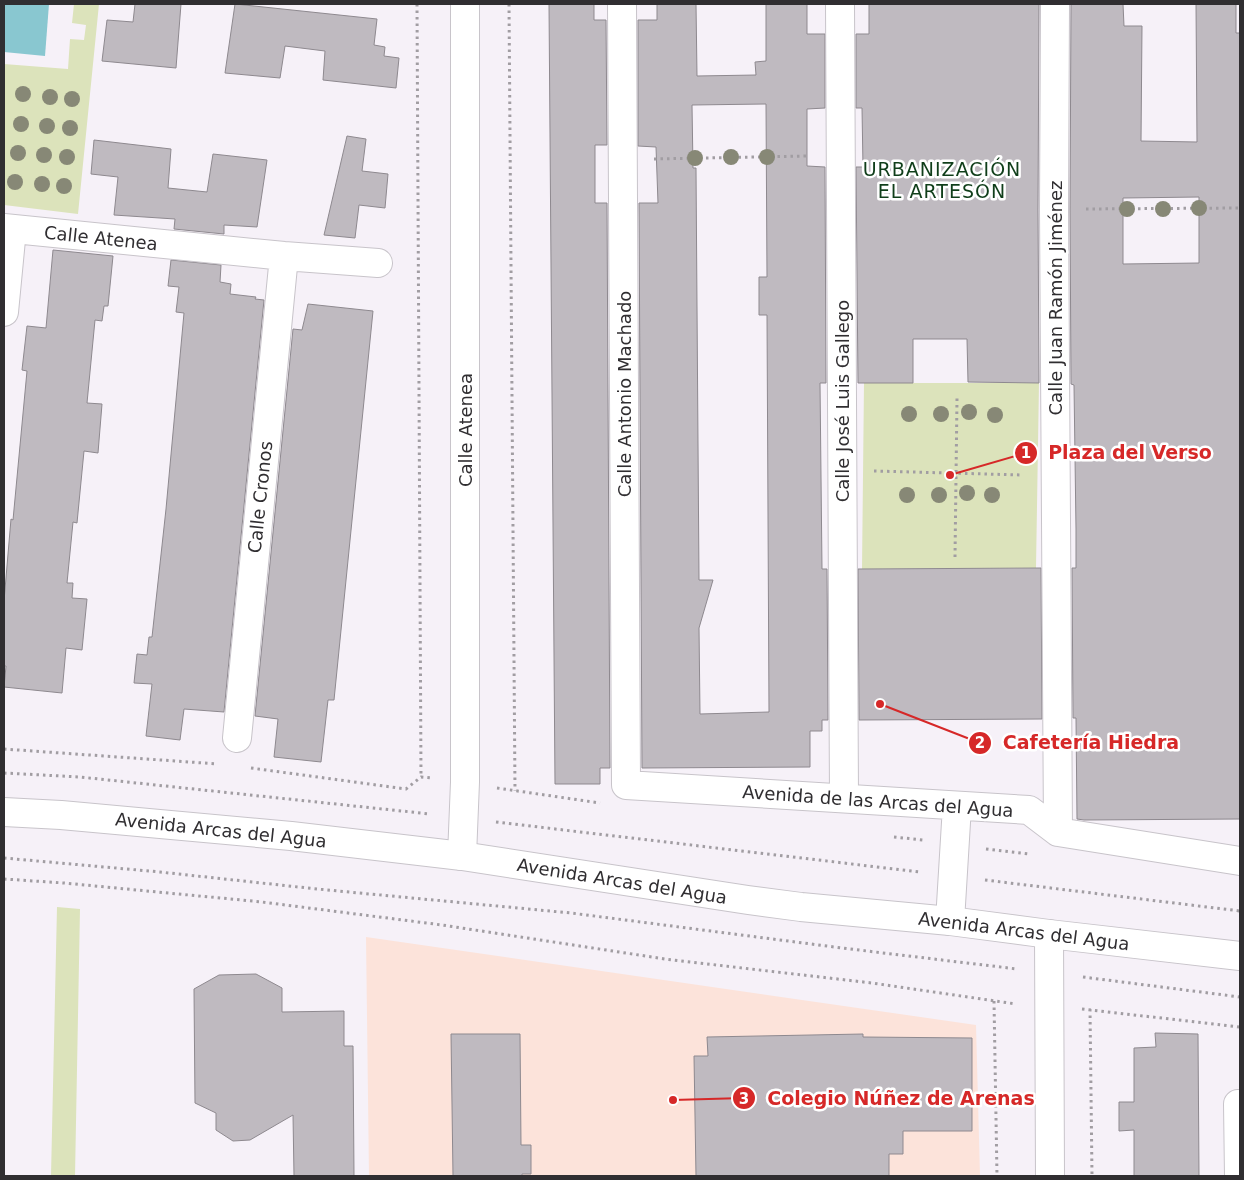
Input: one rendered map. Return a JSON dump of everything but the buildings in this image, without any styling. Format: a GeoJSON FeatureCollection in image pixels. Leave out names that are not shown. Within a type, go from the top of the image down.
{"type":"FeatureCollection","features":[{"type":"Feature","properties":{"kind":"street","name":"Calle Atenea"},"geometry":{"type":"LineString","coordinates":[[462,856],[462,818],[465,782],[465,4]]}},
{"type":"Feature","properties":{"kind":"street","name":"Calle Antonio Machado"},"geometry":{"type":"LineString","coordinates":[[622,4],[626,785]]}},
{"type":"Feature","properties":{"kind":"street","name":"Calle José Luis Gallego"},"geometry":{"type":"LineString","coordinates":[[840,4],[844,798]]}},
{"type":"Feature","properties":{"kind":"street","name":"Calle Juan Ramón Jiménez"},"geometry":{"type":"LineString","coordinates":[[1055,4],[1054,209],[1058,832]]}},
{"type":"Feature","properties":{"kind":"street","name":"Calle Atenea"},"geometry":{"type":"LineString","coordinates":[[8,229],[284,256],[378,263]]}},
{"type":"Feature","properties":{"kind":"street"},"geometry":{"type":"LineString","coordinates":[[4,312],[8,229]]}},
{"type":"Feature","properties":{"kind":"street","name":"Calle Cronos"},"geometry":{"type":"LineString","coordinates":[[237,738],[284,256]]}},
{"type":"Feature","properties":{"kind":"street","name":"Avenida de las Arcas del Agua"},"geometry":{"type":"LineString","coordinates":[[626,785],[1029,810],[1058,832],[1240,861]]}},
{"type":"Feature","properties":{"kind":"street"},"geometry":{"type":"LineString","coordinates":[[950,921],[957,806]]}},
{"type":"Feature","properties":{"kind":"street","name":"Avenida Arcas del Agua"},"geometry":{"type":"LineString","coordinates":[[4,812],[61,815],[291,836],[462,856],[774,904],[950,921],[1240,956]]}},
{"type":"Feature","properties":{"kind":"street"},"geometry":{"type":"LineString","coordinates":[[1049,934],[1050,1176]]}},
{"type":"Feature","properties":{"kind":"street"},"geometry":{"type":"LineString","coordinates":[[1238,1104],[1239,1176]]}},
{"type":"Feature","properties":{"kind":"path"},"geometry":{"type":"LineString","coordinates":[[417,4],[421,777]]}},
{"type":"Feature","properties":{"kind":"path"},"geometry":{"type":"LineString","coordinates":[[509,4],[514,791]]}},
{"type":"Feature","properties":{"kind":"path"},"geometry":{"type":"LineString","coordinates":[[623,160],[841,156]]}},
{"type":"Feature","properties":{"kind":"path"},"geometry":{"type":"LineString","coordinates":[[1054,209],[1240,208]]}},
{"type":"Feature","properties":{"kind":"path"},"geometry":{"type":"LineString","coordinates":[[955,557],[957,398]]}},
{"type":"Feature","properties":{"kind":"path"},"geometry":{"type":"LineString","coordinates":[[842,471],[1056,476]]}},
{"type":"Feature","properties":{"kind":"path"},"geometry":{"type":"LineString","coordinates":[[4,773],[80,777],[462,818],[1240,911]]}},
{"type":"Feature","properties":{"kind":"path"},"geometry":{"type":"LineString","coordinates":[[4,858],[170,873],[317,890],[571,913],[1240,997]]}},
{"type":"Feature","properties":{"kind":"path"},"geometry":{"type":"LineString","coordinates":[[4,879],[262,902],[442,925],[665,959],[872,983],[994,1001],[1090,1009],[1240,1027]]}},
{"type":"Feature","properties":{"kind":"path"},"geometry":{"type":"LineString","coordinates":[[994,1001],[997,1176]]}},
{"type":"Feature","properties":{"kind":"path"},"geometry":{"type":"LineString","coordinates":[[1090,1009],[1092,1176]]}},
{"type":"Feature","properties":{"kind":"shaded area"},"geometry":{"type":"Polygon","coordinates":[[[366,937],[976,1025],[980,1176],[369,1176],[366,937]]]}},
{"type":"Feature","properties":{"kind":"green space"},"geometry":{"type":"Polygon","coordinates":[[[74,4],[99,4],[78,214],[4,205],[4,64],[68,69],[70,39],[84,40],[86,25],[72,23],[74,4]]]}},
{"type":"Feature","properties":{"kind":"green space"},"geometry":{"type":"Polygon","coordinates":[[[864,383],[1039,383],[1036,568],[862,569],[864,383]]]}},
{"type":"Feature","properties":{"kind":"green space"},"geometry":{"type":"Polygon","coordinates":[[[57,907],[80,909],[75,1176],[51,1176],[57,907]]]}},
{"type":"Feature","properties":{"kind":"water"},"geometry":{"type":"Polygon","coordinates":[[[4,4],[49,4],[45,56],[4,52],[4,4]]]}},
{"type":"Feature","properties":{"kind":"place","name":"Plaza del Verso"},"geometry":{"type":"Point","coordinates":[950,475]}},
{"type":"Feature","properties":{"kind":"place","name":"Cafetería Hiedra"},"geometry":{"type":"Point","coordinates":[880,704]}},
{"type":"Feature","properties":{"kind":"place","name":"Colegio Núñez de Arenas"},"geometry":{"type":"Point","coordinates":[673,1100]}},
{"type":"Feature","properties":{"kind":"district","name":"URBANIZACIÓN EL ARTESÓN"},"geometry":{"type":"Point","coordinates":[942,180]}}]}
